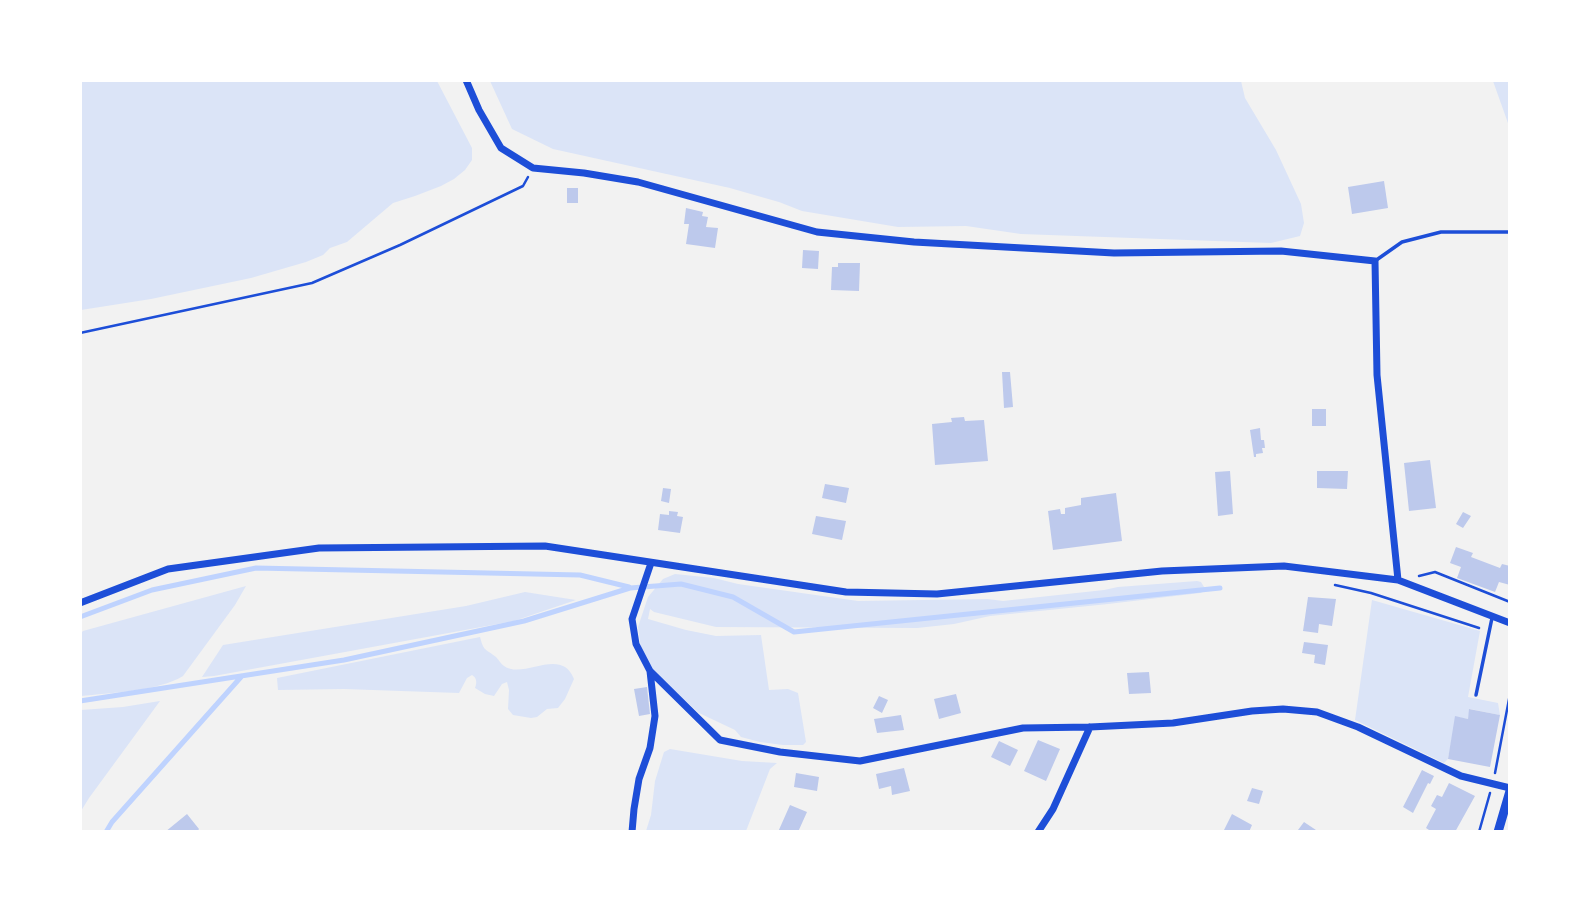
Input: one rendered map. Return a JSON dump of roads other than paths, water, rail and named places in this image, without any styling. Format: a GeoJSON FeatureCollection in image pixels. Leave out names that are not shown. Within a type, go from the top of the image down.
{"type":"FeatureCollection","features":[{"type":"Feature","properties":{"kind":"street"},"geometry":{"type":"LineString","coordinates":[[466,80],[479,110],[501,148],[533,168],[638,182],[817,232],[915,242],[1114,253],[1281,251],[1374,261],[1377,375],[1398,580]]}},
{"type":"Feature","properties":{"kind":"street"},"geometry":{"type":"LineString","coordinates":[[80,603],[168,569],[319,548],[545,545],[846,592],[937,594],[1162,571],[1284,566],[1398,580],[1510,623]]}},
{"type":"Feature","properties":{"kind":"street"},"geometry":{"type":"LineString","coordinates":[[651,563],[632,619],[636,644],[650,671],[720,740],[780,752],[860,761],[1023,728],[1173,723],[1283,709],[1317,712],[1359,727],[1461,776],[1510,790],[1503,829]]}},
{"type":"Feature","properties":{"kind":"street"},"geometry":{"type":"LineString","coordinates":[[632,831],[639,779],[650,748],[654,716],[650,671]]}},
{"type":"Feature","properties":{"kind":"street"},"geometry":{"type":"LineString","coordinates":[[1038,831],[1053,809],[1090,727]]}},
{"type":"Feature","properties":{"kind":"lane"},"geometry":{"type":"LineString","coordinates":[[1374,261],[1402,242],[1441,232],[1510,232]]}},
{"type":"Feature","properties":{"kind":"lane"},"geometry":{"type":"LineString","coordinates":[[1476,695],[1492,616]]}},
{"type":"Feature","properties":{"kind":"waterway"},"geometry":{"type":"LineString","coordinates":[[80,617],[152,590],[256,568],[580,575],[629,587]]}},
{"type":"Feature","properties":{"kind":"waterway"},"geometry":{"type":"LineString","coordinates":[[80,701],[344,660],[524,621],[630,588],[681,584],[733,597],[794,632],[1220,588]]}},
{"type":"Feature","properties":{"kind":"waterway"},"geometry":{"type":"LineString","coordinates":[[106,832],[241,677]]}}]}
